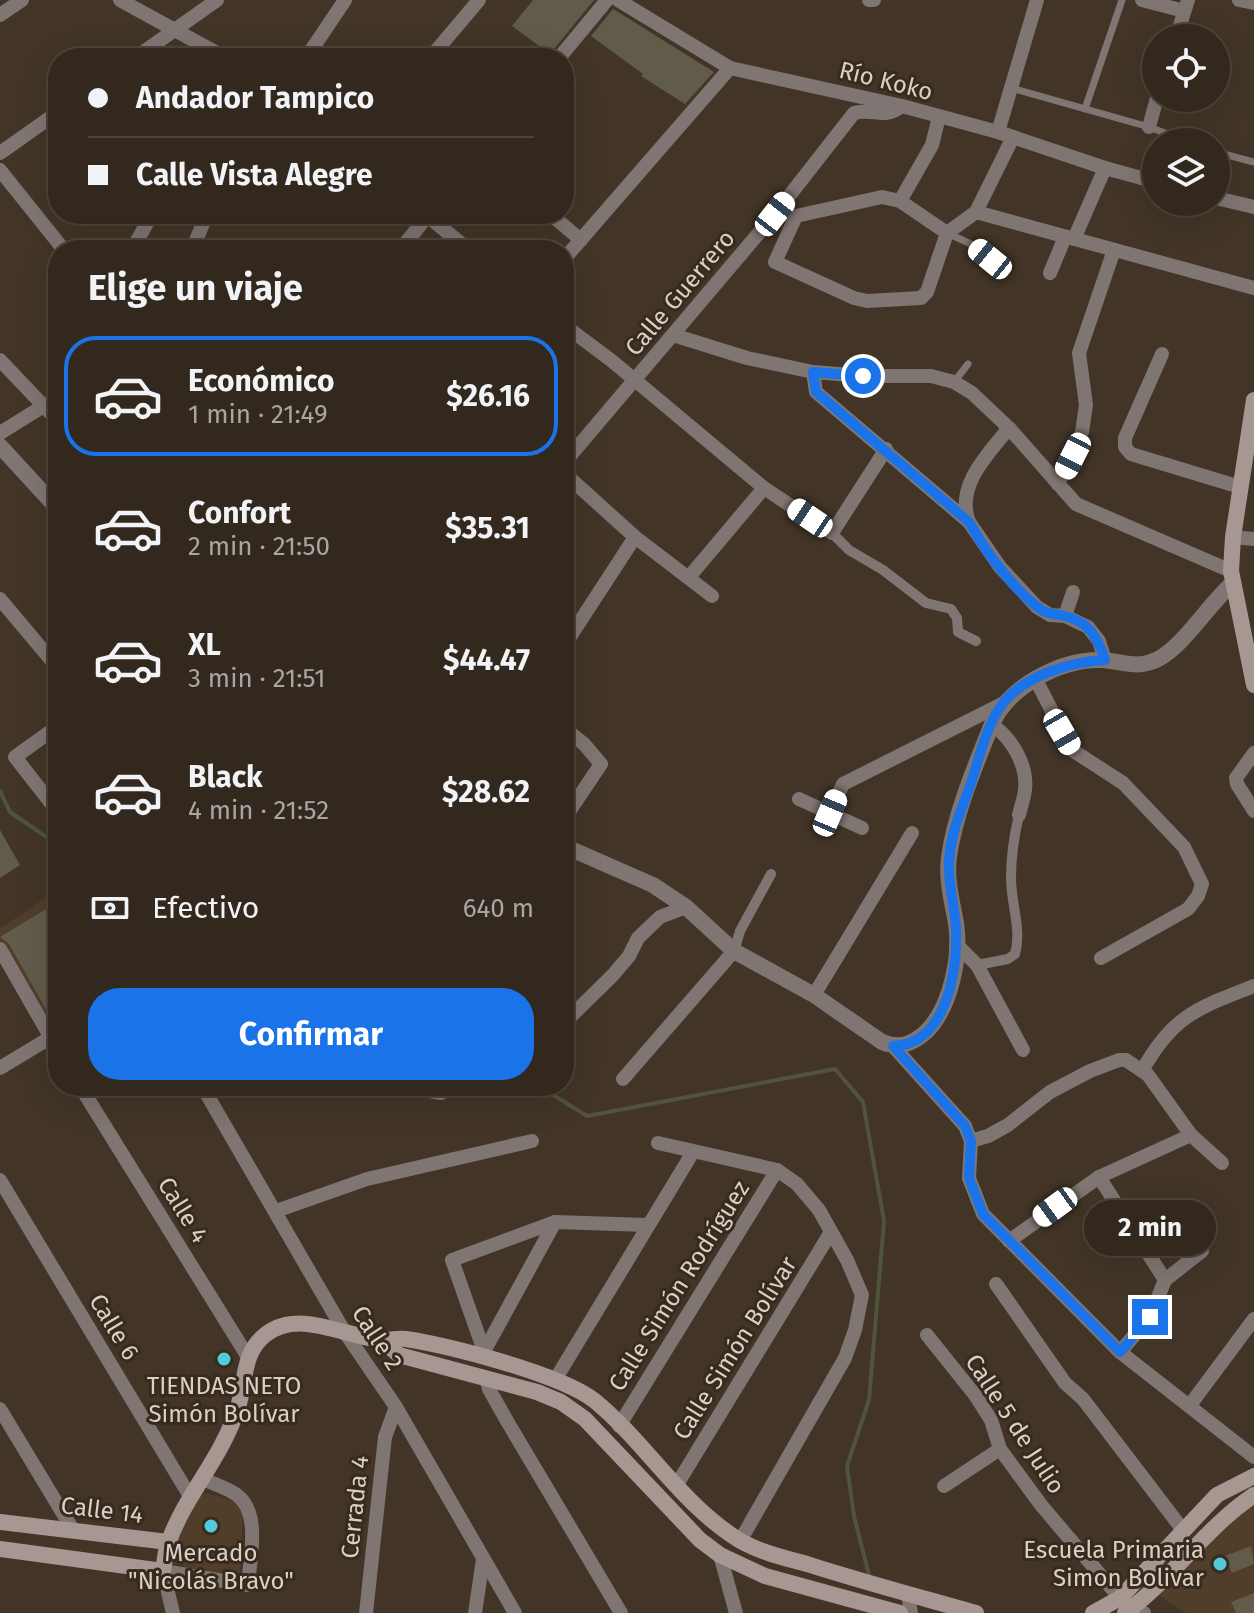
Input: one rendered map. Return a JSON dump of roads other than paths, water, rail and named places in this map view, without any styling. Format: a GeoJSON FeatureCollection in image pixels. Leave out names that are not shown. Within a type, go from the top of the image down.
{"type":"FeatureCollection","features":[{"type":"Feature","properties":{"kind":"main road"},"geometry":{"type":"LineString","coordinates":[[1254,400],[1250,454],[1240,487],[1233,537],[1232,577],[1254,685]]}},
{"type":"Feature","properties":{"kind":"main road"},"geometry":{"type":"LineString","coordinates":[[168,1542],[225,1444],[239,1404],[248,1357],[262,1336],[278,1327],[303,1323],[382,1340],[402,1339],[482,1354],[555,1380],[595,1401],[708,1517],[740,1541],[855,1579],[976,1613]]}},
{"type":"Feature","properties":{"kind":"main road"},"geometry":{"type":"LineString","coordinates":[[382,1340],[399,1355],[537,1392],[561,1402],[585,1419],[700,1540],[720,1555],[765,1576],[857,1606],[900,1613]]}},
{"type":"Feature","properties":{"kind":"main road"},"geometry":{"type":"LineString","coordinates":[[1130,1608],[1183,1530],[1217,1495],[1254,1476]]}},
{"type":"Feature","properties":{"kind":"main road"},"geometry":{"type":"LineString","coordinates":[[1093,1613],[1130,1608],[1164,1581],[1226,1515],[1254,1495]]}},
{"type":"Feature","properties":{"kind":"main road","name":"Calle 14"},"geometry":{"type":"LineString","coordinates":[[0,1522],[168,1542],[163,1571]]}},
{"type":"Feature","properties":{"kind":"main road"},"geometry":{"type":"LineString","coordinates":[[0,1549],[163,1571]]}},
{"type":"Feature","properties":{"kind":"street"},"geometry":{"type":"LineString","coordinates":[[0,15],[22,0]]}},
{"type":"Feature","properties":{"kind":"street"},"geometry":{"type":"LineString","coordinates":[[120,0],[207,48]]}},
{"type":"Feature","properties":{"kind":"street"},"geometry":{"type":"LineString","coordinates":[[149,48],[217,0]]}},
{"type":"Feature","properties":{"kind":"street"},"geometry":{"type":"LineString","coordinates":[[313,48],[345,0]]}},
{"type":"Feature","properties":{"kind":"street"},"geometry":{"type":"LineString","coordinates":[[438,48],[479,0]]}},
{"type":"Feature","properties":{"kind":"street"},"geometry":{"type":"LineString","coordinates":[[567,48],[607,0]]}},
{"type":"Feature","properties":{"kind":"street","name":"Río Koko"},"geometry":{"type":"LineString","coordinates":[[618,0],[730,68],[902,106],[998,132],[1142,178]]}},
{"type":"Feature","properties":{"kind":"street"},"geometry":{"type":"LineString","coordinates":[[998,132],[1037,0]]}},
{"type":"Feature","properties":{"kind":"street"},"geometry":{"type":"LineString","coordinates":[[1142,0],[1186,6]]}},
{"type":"Feature","properties":{"kind":"street"},"geometry":{"type":"LineString","coordinates":[[1239,0],[1254,3]]}},
{"type":"Feature","properties":{"kind":"street"},"geometry":{"type":"LineString","coordinates":[[574,248],[730,68]]}},
{"type":"Feature","properties":{"kind":"street","name":"Calle Guerrero"},"geometry":{"type":"LineString","coordinates":[[574,452],[775,214],[854,113],[863,111],[888,115],[902,106]]}},
{"type":"Feature","properties":{"kind":"street"},"geometry":{"type":"LineString","coordinates":[[1149,127],[1153,112]]}},
{"type":"Feature","properties":{"kind":"street"},"geometry":{"type":"LineString","coordinates":[[900,201],[932,145],[939,117]]}},
{"type":"Feature","properties":{"kind":"street"},"geometry":{"type":"LineString","coordinates":[[0,153],[48,119]]}},
{"type":"Feature","properties":{"kind":"street"},"geometry":{"type":"LineString","coordinates":[[796,216],[775,262],[854,298],[867,301],[921,298],[927,292],[947,233],[976,212],[1013,137]]}},
{"type":"Feature","properties":{"kind":"street"},"geometry":{"type":"LineString","coordinates":[[1050,273],[1105,168]]}},
{"type":"Feature","properties":{"kind":"street"},"geometry":{"type":"LineString","coordinates":[[0,170],[56,240]]}},
{"type":"Feature","properties":{"kind":"street"},"geometry":{"type":"LineString","coordinates":[[775,214],[796,216],[882,197],[900,201],[947,233]]}},
{"type":"Feature","properties":{"kind":"street"},"geometry":{"type":"LineString","coordinates":[[1230,201],[1254,207]]}},
{"type":"Feature","properties":{"kind":"street"},"geometry":{"type":"LineString","coordinates":[[976,212],[1254,288]]}},
{"type":"Feature","properties":{"kind":"street"},"geometry":{"type":"LineString","coordinates":[[408,240],[420,224]]}},
{"type":"Feature","properties":{"kind":"street"},"geometry":{"type":"LineString","coordinates":[[438,224],[457,240]]}},
{"type":"Feature","properties":{"kind":"street"},"geometry":{"type":"LineString","coordinates":[[562,224],[581,240]]}},
{"type":"Feature","properties":{"kind":"street"},"geometry":{"type":"LineString","coordinates":[[1058,484],[1082,432],[1086,405],[1079,353],[1114,250]]}},
{"type":"Feature","properties":{"kind":"street"},"geometry":{"type":"LineString","coordinates":[[574,333],[764,488],[832,533],[849,550],[883,570],[926,603],[951,609],[957,618],[958,632],[976,641]]}},
{"type":"Feature","properties":{"kind":"street"},"geometry":{"type":"LineString","coordinates":[[673,335],[747,358],[813,372],[931,376],[954,382],[972,393],[1009,428],[1076,504],[1232,577],[1170,652],[1150,663],[1127,665],[1105,660],[1083,661],[1035,678],[1002,704],[843,784],[830,813]]}},
{"type":"Feature","properties":{"kind":"street"},"geometry":{"type":"LineString","coordinates":[[1162,354],[1125,438],[1125,447],[1131,454],[1240,487]]}},
{"type":"Feature","properties":{"kind":"street"},"geometry":{"type":"LineString","coordinates":[[0,360],[48,410]]}},
{"type":"Feature","properties":{"kind":"street"},"geometry":{"type":"LineString","coordinates":[[813,372],[816,392],[969,522]]}},
{"type":"Feature","properties":{"kind":"street"},"geometry":{"type":"LineString","coordinates":[[0,433],[48,403]]}},
{"type":"Feature","properties":{"kind":"street"},"geometry":{"type":"LineString","coordinates":[[1009,428],[971,480],[964,501],[969,522],[1000,567],[1037,607],[1050,615],[1065,616],[1088,627],[1099,641],[1105,660]]}},
{"type":"Feature","properties":{"kind":"street"},"geometry":{"type":"LineString","coordinates":[[0,446],[48,498]]}},
{"type":"Feature","properties":{"kind":"street"},"geometry":{"type":"LineString","coordinates":[[832,533],[886,449]]}},
{"type":"Feature","properties":{"kind":"street"},"geometry":{"type":"LineString","coordinates":[[574,482],[635,537],[712,596]]}},
{"type":"Feature","properties":{"kind":"street"},"geometry":{"type":"LineString","coordinates":[[689,577],[764,488]]}},
{"type":"Feature","properties":{"kind":"street"},"geometry":{"type":"LineString","coordinates":[[574,631],[635,537]]}},
{"type":"Feature","properties":{"kind":"street"},"geometry":{"type":"LineString","coordinates":[[1233,537],[1254,539]]}},
{"type":"Feature","properties":{"kind":"street"},"geometry":{"type":"LineString","coordinates":[[1065,616],[1073,592]]}},
{"type":"Feature","properties":{"kind":"street"},"geometry":{"type":"LineString","coordinates":[[0,599],[48,656]]}},
{"type":"Feature","properties":{"kind":"street"},"geometry":{"type":"LineString","coordinates":[[1035,678],[1072,750],[1123,783],[1175,836],[1195,866],[1202,884],[1188,909],[1101,958]]}},
{"type":"Feature","properties":{"kind":"street"},"geometry":{"type":"LineString","coordinates":[[574,850],[653,885],[686,907],[734,951],[814,995],[882,1042],[904,1046],[919,1038],[939,1015],[950,985],[956,926],[948,887],[949,859],[955,831],[991,724],[1002,704]]}},
{"type":"Feature","properties":{"kind":"street"},"geometry":{"type":"LineString","coordinates":[[977,965],[1008,959],[1015,954],[1019,943],[1011,878],[1012,845],[1026,787],[1010,740],[991,724]]}},
{"type":"Feature","properties":{"kind":"street"},"geometry":{"type":"LineString","coordinates":[[48,733],[15,757],[48,799]]}},
{"type":"Feature","properties":{"kind":"street"},"geometry":{"type":"LineString","coordinates":[[574,736],[601,764],[574,804]]}},
{"type":"Feature","properties":{"kind":"street"},"geometry":{"type":"LineString","coordinates":[[1254,753],[1236,778],[1254,811]]}},
{"type":"Feature","properties":{"kind":"street"},"geometry":{"type":"LineString","coordinates":[[799,799],[862,828]]}},
{"type":"Feature","properties":{"kind":"street"},"geometry":{"type":"LineString","coordinates":[[814,995],[912,833]]}},
{"type":"Feature","properties":{"kind":"street"},"geometry":{"type":"LineString","coordinates":[[623,1079],[734,951],[740,931],[771,874]]}},
{"type":"Feature","properties":{"kind":"street"},"geometry":{"type":"LineString","coordinates":[[574,1013],[613,975],[649,927],[660,917],[686,907]]}},
{"type":"Feature","properties":{"kind":"street"},"geometry":{"type":"LineString","coordinates":[[956,944],[977,965],[1023,1050]]}},
{"type":"Feature","properties":{"kind":"street"},"geometry":{"type":"LineString","coordinates":[[0,949],[48,1028]]}},
{"type":"Feature","properties":{"kind":"street"},"geometry":{"type":"LineString","coordinates":[[1142,1071],[1156,1045],[1175,1024],[1218,999],[1254,986]]}},
{"type":"Feature","properties":{"kind":"street"},"geometry":{"type":"LineString","coordinates":[[0,1068],[48,1044]]}},
{"type":"Feature","properties":{"kind":"street"},"geometry":{"type":"LineString","coordinates":[[893,1046],[965,1126],[971,1141],[969,1178],[983,1214],[1120,1352],[1254,1457]]}},
{"type":"Feature","properties":{"kind":"street"},"geometry":{"type":"LineString","coordinates":[[971,1141],[1008,1125],[1050,1092],[1119,1060],[1126,1060],[1142,1071],[1191,1135],[1222,1163]]}},
{"type":"Feature","properties":{"kind":"street","name":"Calle 4"},"geometry":{"type":"LineString","coordinates":[[86,1096],[248,1357]]}},
{"type":"Feature","properties":{"kind":"street","name":"Calle 2"},"geometry":{"type":"LineString","coordinates":[[208,1096],[344,1331],[396,1407],[515,1613]]}},
{"type":"Feature","properties":{"kind":"street"},"geometry":{"type":"LineString","coordinates":[[1009,1241],[1099,1177],[1191,1135]]}},
{"type":"Feature","properties":{"kind":"street"},"geometry":{"type":"LineString","coordinates":[[276,1211],[367,1179],[532,1141]]}},
{"type":"Feature","properties":{"kind":"street"},"geometry":{"type":"LineString","coordinates":[[658,1143],[777,1170],[797,1184],[819,1210],[862,1295],[855,1330],[828,1390],[740,1541]]}},
{"type":"Feature","properties":{"kind":"street"},"geometry":{"type":"LineString","coordinates":[[555,1380],[693,1152]]}},
{"type":"Feature","properties":{"kind":"street","name":"Calle Simón Rodríguez"},"geometry":{"type":"LineString","coordinates":[[619,1426],[777,1170]]}},
{"type":"Feature","properties":{"kind":"street"},"geometry":{"type":"LineString","coordinates":[[1099,1177],[1165,1280]]}},
{"type":"Feature","properties":{"kind":"street","name":"Calle 6"},"geometry":{"type":"LineString","coordinates":[[0,1180],[191,1498]]}},
{"type":"Feature","properties":{"kind":"street"},"geometry":{"type":"LineString","coordinates":[[482,1354],[452,1260],[555,1222],[647,1225]]}},
{"type":"Feature","properties":{"kind":"street"},"geometry":{"type":"LineString","coordinates":[[482,1354],[555,1222]]}},
{"type":"Feature","properties":{"kind":"street","name":"Calle Simón Bolívar"},"geometry":{"type":"LineString","coordinates":[[676,1486],[831,1232]]}},
{"type":"Feature","properties":{"kind":"street"},"geometry":{"type":"LineString","coordinates":[[1120,1352],[1150,1317],[1165,1280],[1202,1251]]}},
{"type":"Feature","properties":{"kind":"street"},"geometry":{"type":"LineString","coordinates":[[996,1284],[1065,1383],[1083,1399],[1183,1530]]}},
{"type":"Feature","properties":{"kind":"street"},"geometry":{"type":"LineString","coordinates":[[1190,1405],[1254,1319]]}},
{"type":"Feature","properties":{"kind":"street","name":"Calle 5 de Julio"},"geometry":{"type":"LineString","coordinates":[[927,1335],[975,1395],[991,1420],[1000,1449],[1041,1505],[1130,1608]]}},
{"type":"Feature","properties":{"kind":"street"},"geometry":{"type":"LineString","coordinates":[[486,1378],[507,1421],[621,1613]]}},
{"type":"Feature","properties":{"kind":"street","name":"Cerrada 4"},"geometry":{"type":"LineString","coordinates":[[366,1613],[385,1437],[396,1407]]}},
{"type":"Feature","properties":{"kind":"street"},"geometry":{"type":"LineString","coordinates":[[0,1409],[73,1530]]}},
{"type":"Feature","properties":{"kind":"street"},"geometry":{"type":"LineString","coordinates":[[944,1486],[1000,1449]]}},
{"type":"Feature","properties":{"kind":"street"},"geometry":{"type":"LineString","coordinates":[[163,1571],[248,1585],[249,1507],[236,1494],[203,1479]]}},
{"type":"Feature","properties":{"kind":"street"},"geometry":{"type":"LineString","coordinates":[[720,1555],[736,1613]]}},
{"type":"Feature","properties":{"kind":"street"},"geometry":{"type":"LineString","coordinates":[[475,1613],[483,1559]]}},
{"type":"Feature","properties":{"kind":"street","name":"Calle 14"},"geometry":{"type":"LineString","coordinates":[[163,1571],[173,1613]]}},
{"type":"Feature","properties":{"kind":"street"},"geometry":{"type":"LineString","coordinates":[[855,1579],[857,1606]]}},
{"type":"Feature","properties":{"kind":"street"},"geometry":{"type":"LineString","coordinates":[[908,1594],[911,1613]]}},
{"type":"Feature","properties":{"kind":"lane"},"geometry":{"type":"LineString","coordinates":[[1085,109],[1122,0]]}},
{"type":"Feature","properties":{"kind":"lane"},"geometry":{"type":"LineString","coordinates":[[1011,88],[1149,127]]}},
{"type":"Feature","properties":{"kind":"lane"},"geometry":{"type":"LineString","coordinates":[[1230,156],[1254,162]]}},
{"type":"Feature","properties":{"kind":"lane"},"geometry":{"type":"LineString","coordinates":[[947,233],[973,245],[997,268]]}},
{"type":"Feature","properties":{"kind":"lane"},"geometry":{"type":"LineString","coordinates":[[954,382],[968,364]]}},
{"type":"Feature","properties":{"kind":"waterway"},"geometry":{"type":"LineString","coordinates":[[0,791],[10,812],[48,838]]}},
{"type":"Feature","properties":{"kind":"waterway"},"geometry":{"type":"LineString","coordinates":[[555,1096],[587,1116],[835,1069],[863,1102],[884,1221],[869,1400],[847,1466],[854,1516],[870,1579]]}},
{"type":"Feature","properties":{"kind":"place","name":"TIENDAS NETO Simón Bolívar"},"geometry":{"type":"Point","coordinates":[224,1359]}},
{"type":"Feature","properties":{"kind":"place","name":"Mercado \"Nicolás Bravo\""},"geometry":{"type":"Point","coordinates":[211,1526]}},
{"type":"Feature","properties":{"kind":"place","name":"Escuela Primaria Simon Bolivar"},"geometry":{"type":"Point","coordinates":[1220,1564]}}]}
